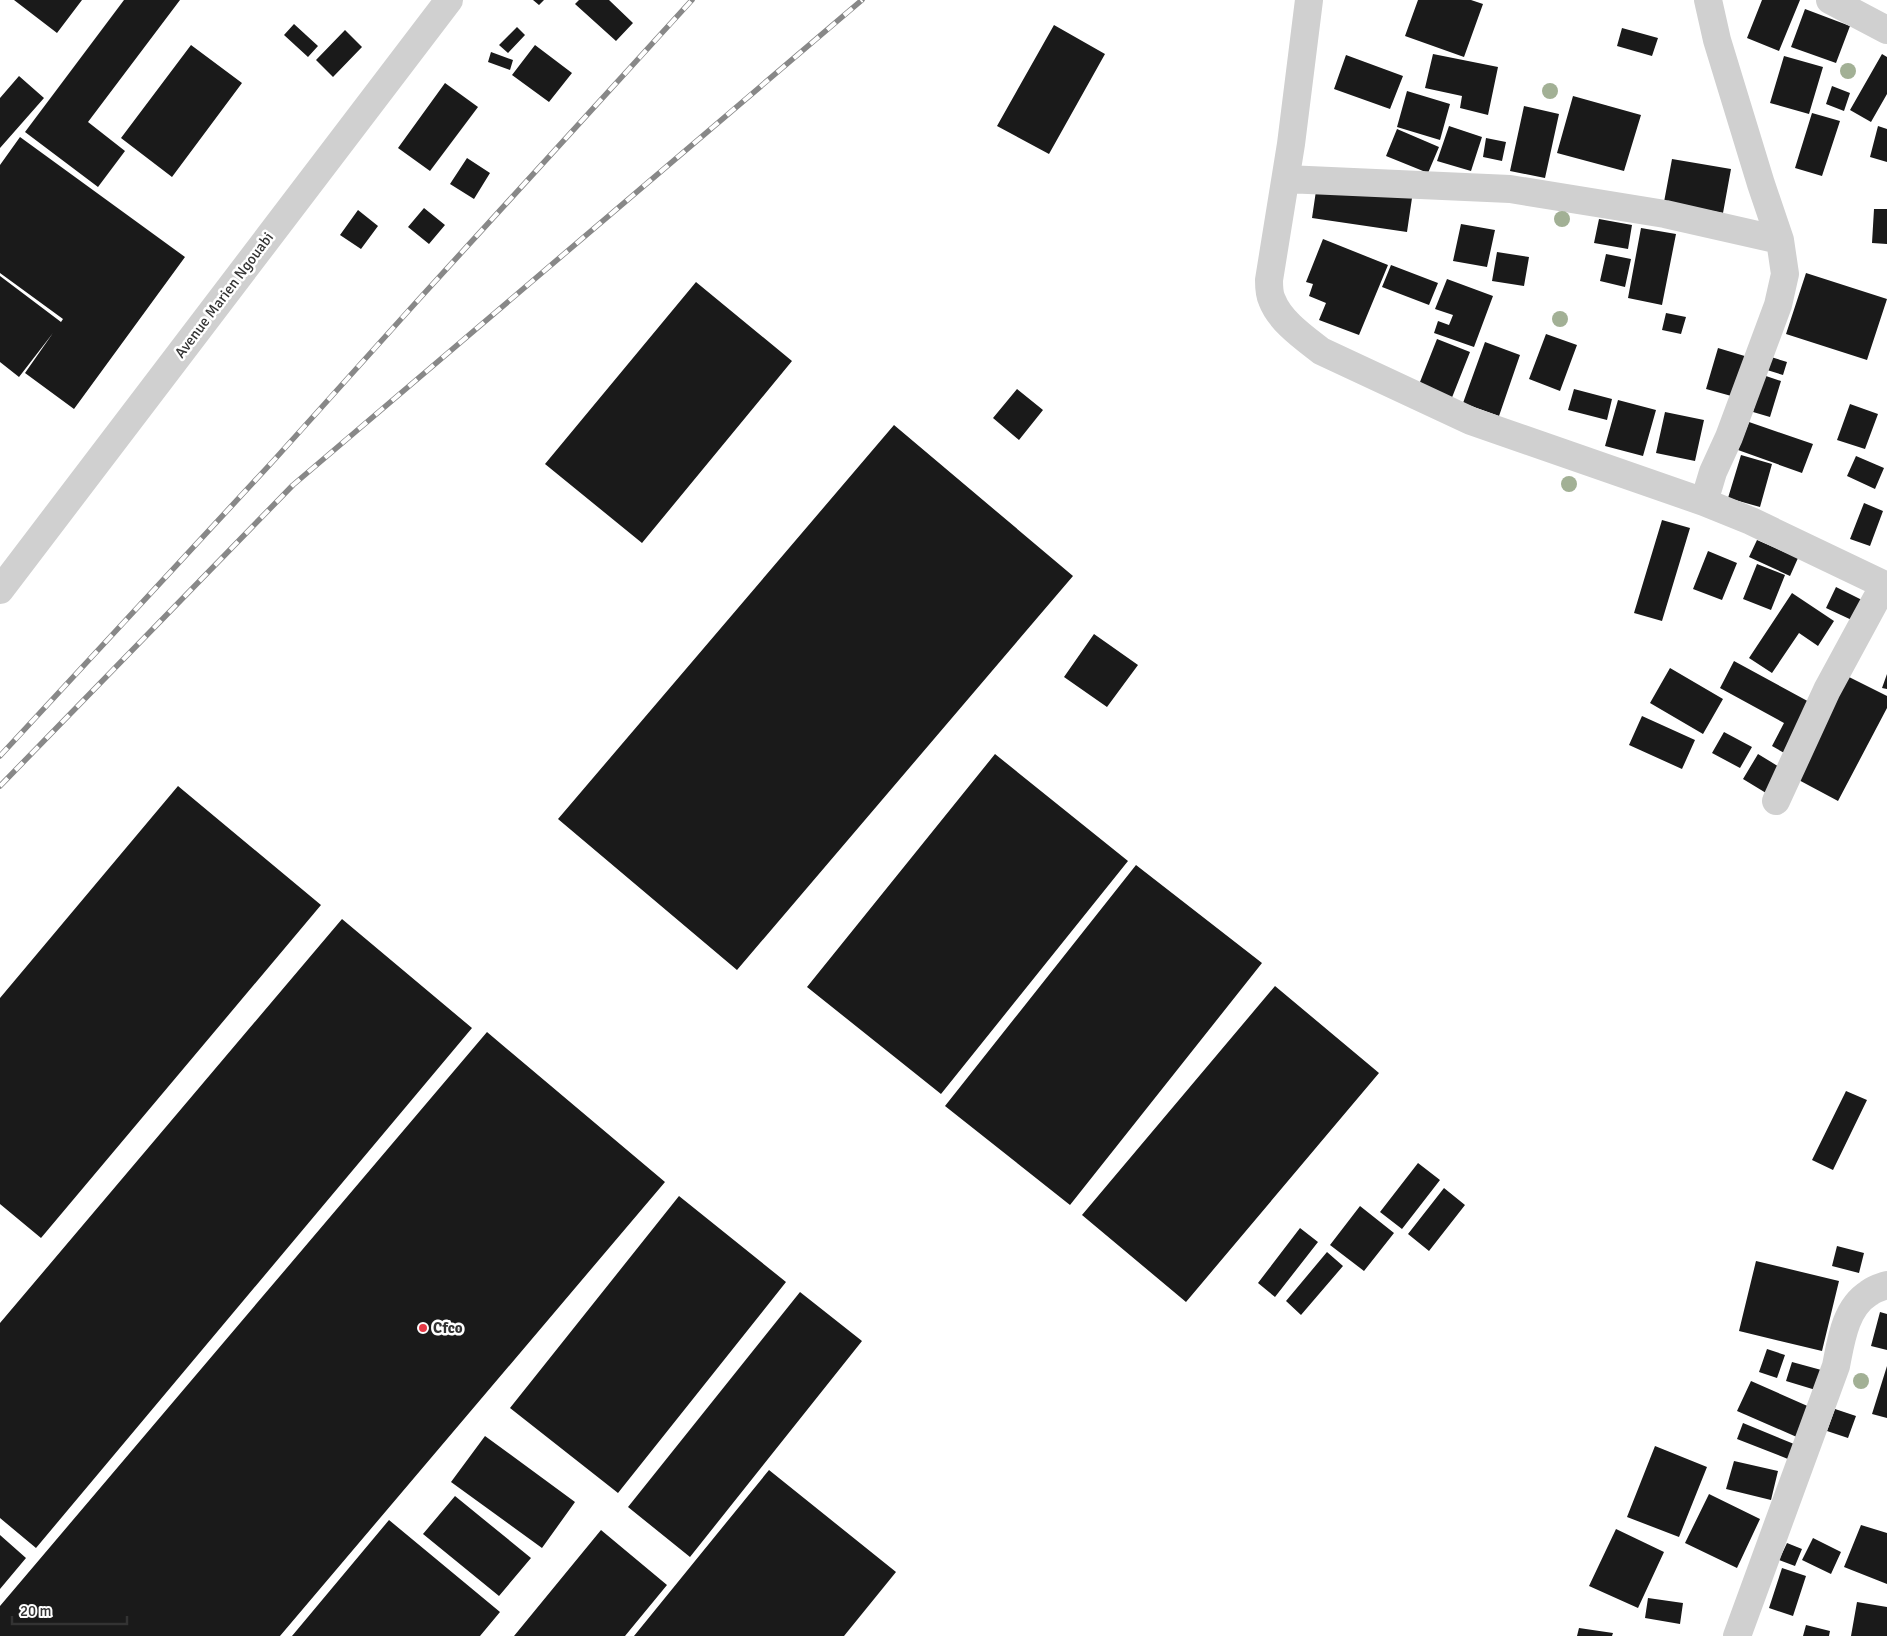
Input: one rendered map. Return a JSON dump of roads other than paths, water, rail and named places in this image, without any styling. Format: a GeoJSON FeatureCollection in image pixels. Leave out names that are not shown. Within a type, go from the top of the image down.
{"type":"FeatureCollection","features":[{"type":"Feature","properties":{"kind":"street","name":"Avenue Marien Ngouabi"},"geometry":{"type":"LineString","coordinates":[[5,575],[449,0]]}},
{"type":"Feature","properties":{"kind":"street"},"geometry":{"type":"LineString","coordinates":[[1309,0],[1292,144],[1268,280],[1271,299],[1282,316],[1306,340],[1321,351],[1472,421],[1704,502],[1751,521],[1886,586],[1827,690],[1776,801]]}},
{"type":"Feature","properties":{"kind":"street"},"geometry":{"type":"LineString","coordinates":[[1704,502],[1713,472],[1729,437],[1778,305],[1785,274],[1780,240],[1717,40],[1708,0]]}},
{"type":"Feature","properties":{"kind":"street"},"geometry":{"type":"LineString","coordinates":[[1830,0],[1887,30]]}},
{"type":"Feature","properties":{"kind":"street"},"geometry":{"type":"LineString","coordinates":[[1286,179],[1510,189],[1665,214],[1780,240]]}},
{"type":"Feature","properties":{"kind":"street"},"geometry":{"type":"LineString","coordinates":[[1737,1636],[1836,1366],[1844,1327],[1856,1303],[1869,1293],[1887,1285]]}},
{"type":"Feature","properties":{"kind":"railway"},"geometry":{"type":"LineString","coordinates":[[0,756],[275,459],[692,0]]}},
{"type":"Feature","properties":{"kind":"railway"},"geometry":{"type":"LineString","coordinates":[[0,786],[293,485],[862,0]]}},
{"type":"Feature","properties":{"kind":"place","name":"Cfco"},"geometry":{"type":"Point","coordinates":[423,1328]}}]}
